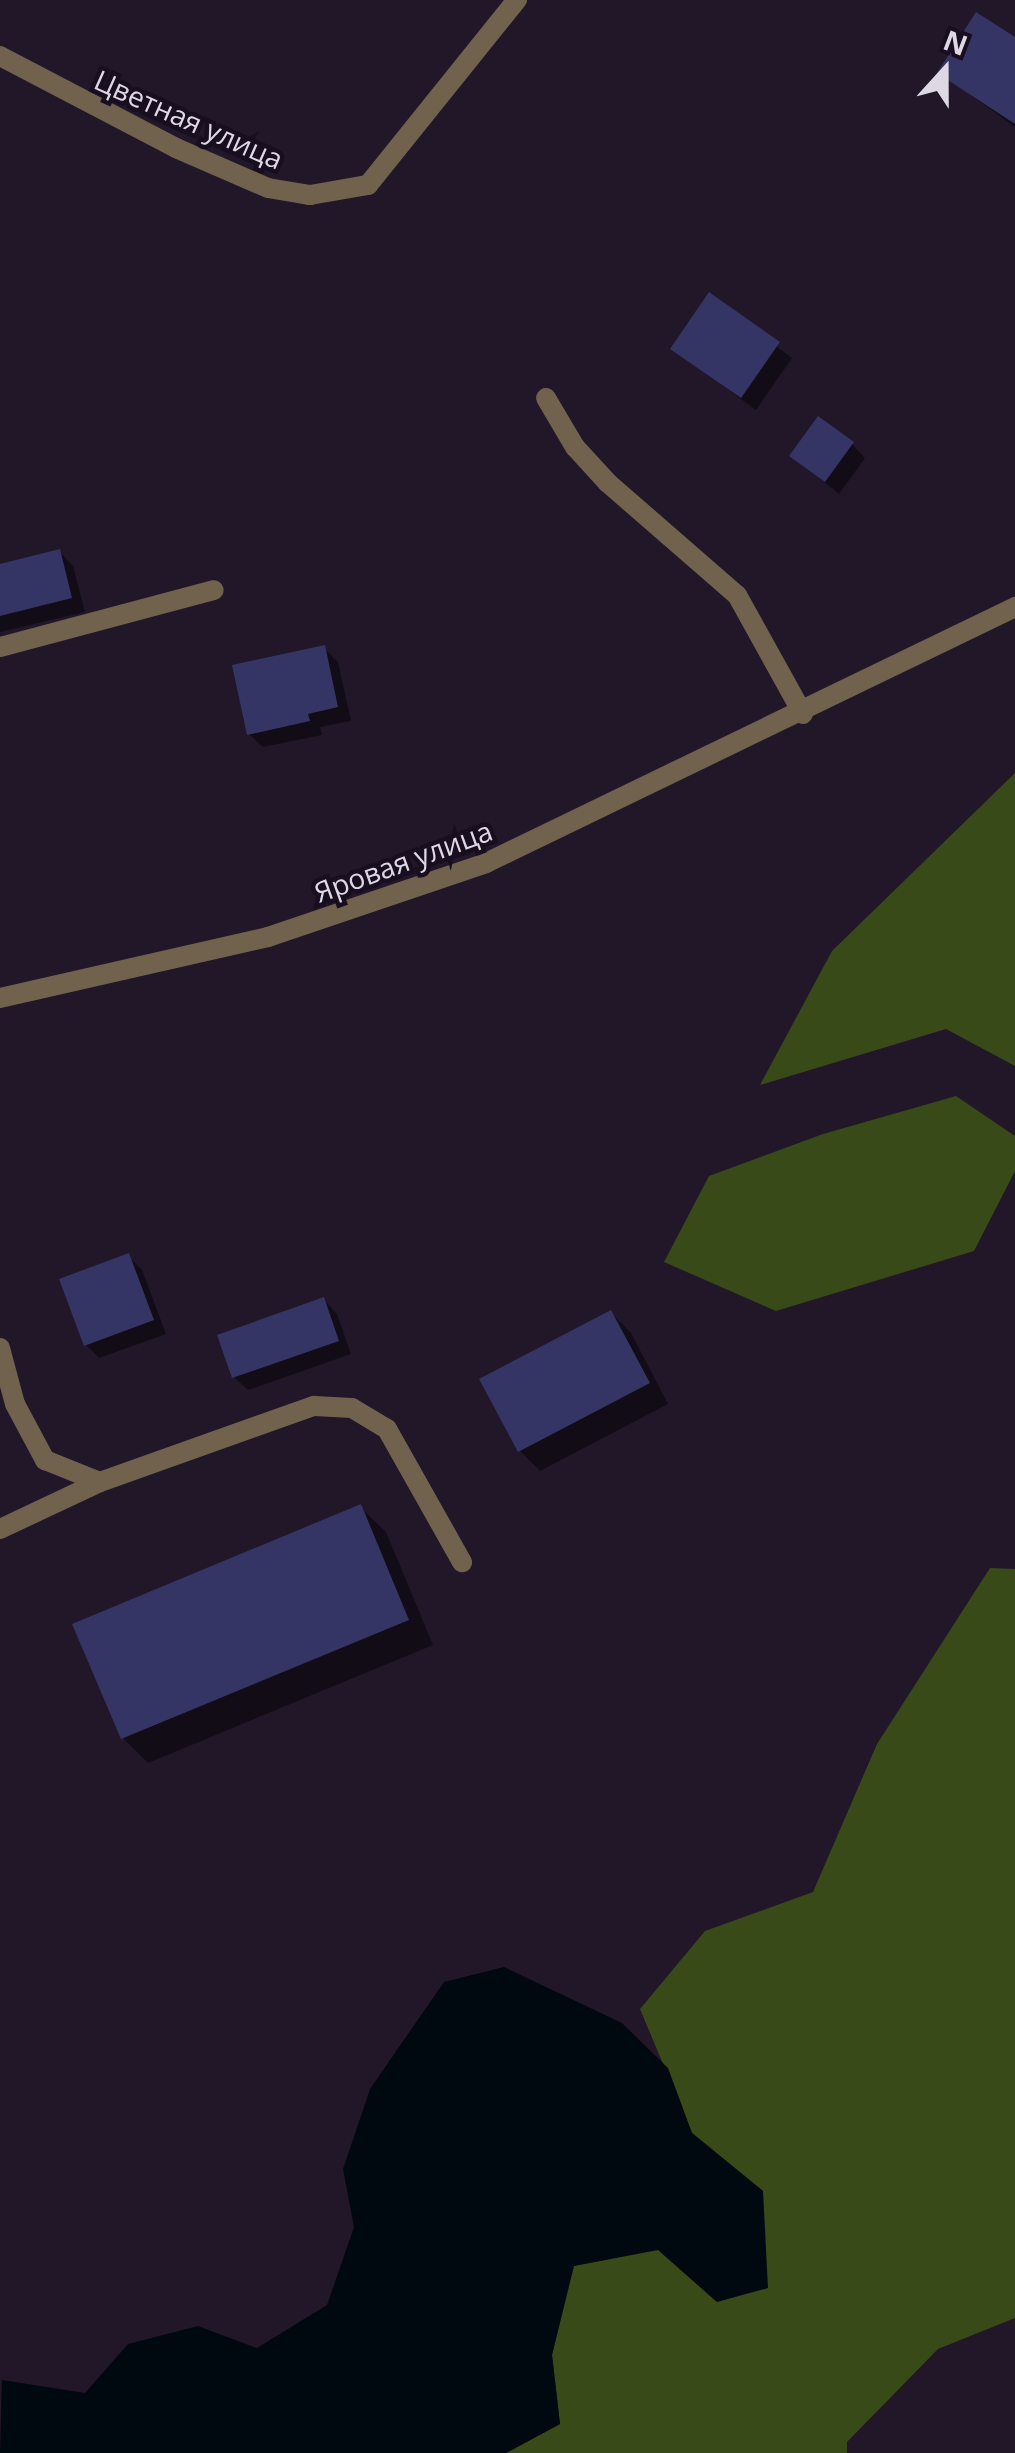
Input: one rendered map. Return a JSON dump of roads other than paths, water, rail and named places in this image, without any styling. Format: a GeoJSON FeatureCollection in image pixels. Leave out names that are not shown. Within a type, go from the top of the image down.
{"type":"FeatureCollection","features":[{"type":"Feature","properties":{"kind":"street","name":"Цветная улица"},"geometry":{"type":"LineString","coordinates":[[0,56],[176,148],[268,188],[310,195],[368,185],[516,0]]}},
{"type":"Feature","properties":{"kind":"street"},"geometry":{"type":"LineString","coordinates":[[546,398],[575,448],[608,483],[737,595],[804,714]]}},
{"type":"Feature","properties":{"kind":"street"},"geometry":{"type":"LineString","coordinates":[[0,647],[214,590]]}},
{"type":"Feature","properties":{"kind":"street","name":"Яровая улица"},"geometry":{"type":"LineString","coordinates":[[0,998],[268,937],[486,864],[804,714],[1015,607]]}},
{"type":"Feature","properties":{"kind":"street"},"geometry":{"type":"LineString","coordinates":[[0,1348],[15,1404],[44,1460],[100,1482]]}},
{"type":"Feature","properties":{"kind":"street"},"geometry":{"type":"LineString","coordinates":[[0,1529],[100,1482],[314,1406],[352,1408],[387,1429],[462,1562]]}}]}
